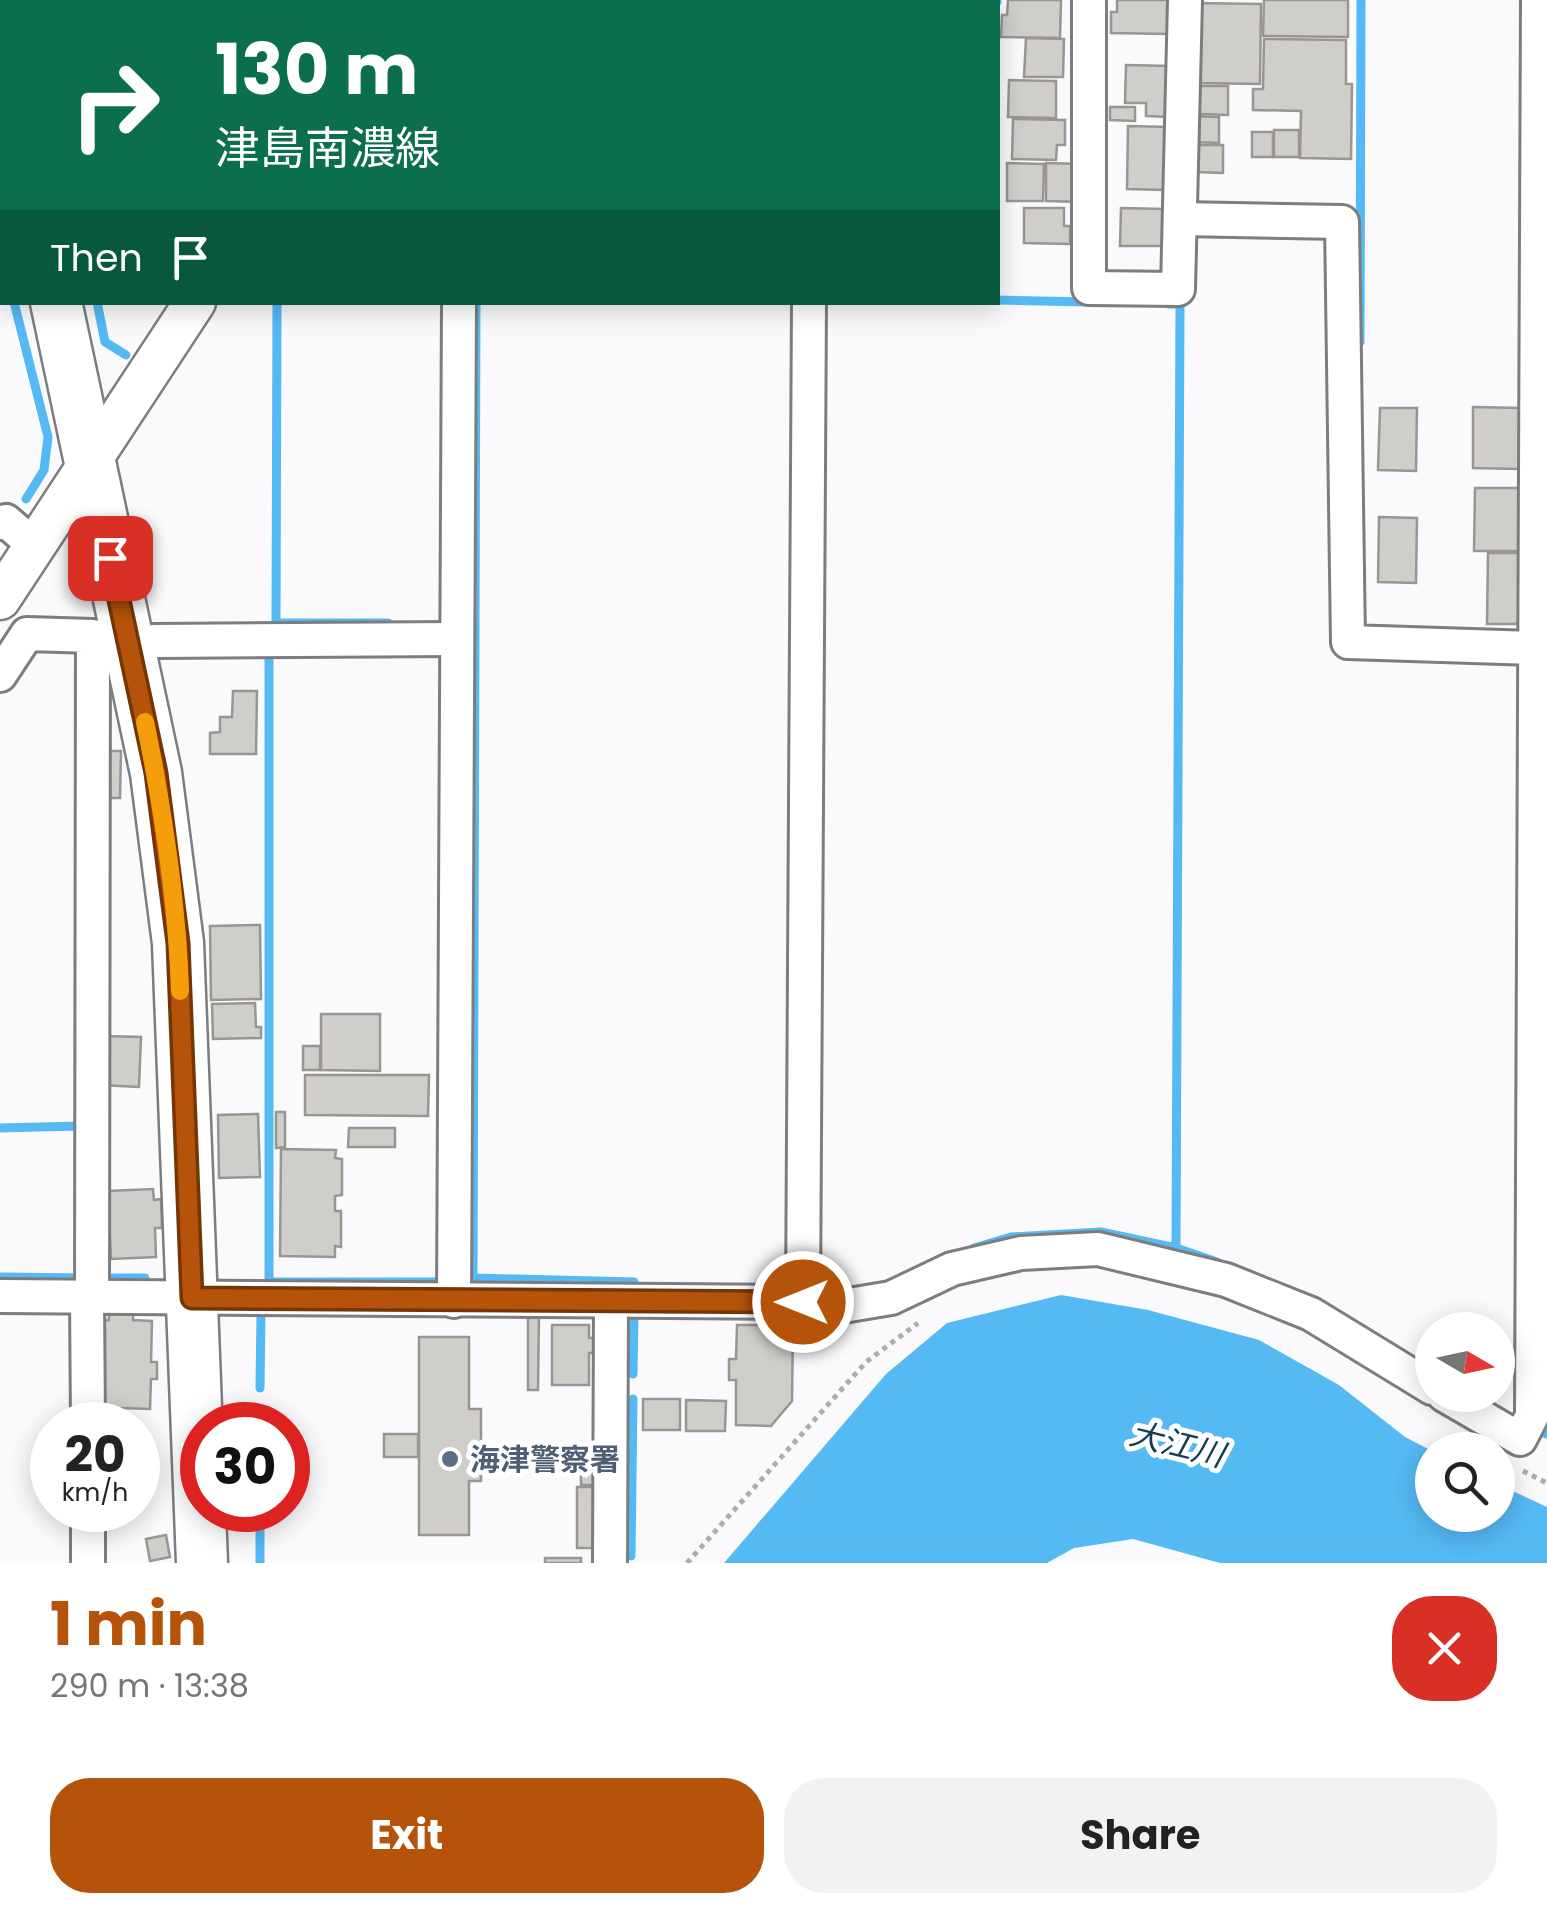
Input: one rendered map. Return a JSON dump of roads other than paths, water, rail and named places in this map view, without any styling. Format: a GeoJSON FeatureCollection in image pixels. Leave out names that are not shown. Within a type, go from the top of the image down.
{"type":"FeatureCollection","features":[{"type":"Feature","properties":{"kind":"main road"},"geometry":{"type":"LineString","coordinates":[[57,305],[156,773],[178,943],[202,1563]]}},
{"type":"Feature","properties":{"kind":"street"},"geometry":{"type":"LineString","coordinates":[[1089,0],[1089,288],[1178,289],[1185,0]]}},
{"type":"Feature","properties":{"kind":"street"},"geometry":{"type":"LineString","coordinates":[[1534,1445],[1538,0]]}},
{"type":"Feature","properties":{"kind":"street"},"geometry":{"type":"LineString","coordinates":[[1180,219],[1342,222],[1348,642],[1535,648]]}},
{"type":"Feature","properties":{"kind":"street"},"geometry":{"type":"LineString","coordinates":[[0,599],[193,305]]}},
{"type":"Feature","properties":{"kind":"street"},"geometry":{"type":"LineString","coordinates":[[454,1300],[459,305]]}},
{"type":"Feature","properties":{"kind":"street"},"geometry":{"type":"LineString","coordinates":[[803,1302],[809,305]]}},
{"type":"Feature","properties":{"kind":"street"},"geometry":{"type":"LineString","coordinates":[[0,523],[6,521],[35,546]]}},
{"type":"Feature","properties":{"kind":"street"},"geometry":{"type":"LineString","coordinates":[[0,675],[27,634],[93,636],[88,1402]]}},
{"type":"Feature","properties":{"kind":"street"},"geometry":{"type":"LineString","coordinates":[[130,650],[154,641],[456,639]]}},
{"type":"Feature","properties":{"kind":"street"},"geometry":{"type":"LineString","coordinates":[[0,1296],[803,1302],[843,1306],[891,1298],[952,1270],[1021,1253],[1098,1250],[1226,1280],[1311,1314],[1415,1378]]}},
{"type":"Feature","properties":{"kind":"street"},"geometry":{"type":"LineString","coordinates":[[610,1563],[611,1302]]}},
{"type":"Feature","properties":{"kind":"street"},"geometry":{"type":"LineString","coordinates":[[1475,1412],[1534,1445]]}},
{"type":"Feature","properties":{"kind":"street"},"geometry":{"type":"LineString","coordinates":[[88,1532],[88,1563]]}},
{"type":"Feature","properties":{"kind":"water","name":"大江川"},"geometry":{"type":"Polygon","coordinates":[[[1061,1295],[1148,1310],[1259,1340],[1339,1385],[1415,1442],[1415,1532],[1515,1532],[1515,1492],[1547,1507],[1547,1563],[1220,1563],[1133,1539],[1074,1548],[1047,1563],[724,1563],[886,1374],[947,1323],[1061,1295]]]}},
{"type":"Feature","properties":{"kind":"waterway"},"geometry":{"type":"LineString","coordinates":[[1360,342],[1361,1]]}},
{"type":"Feature","properties":{"kind":"waterway"},"geometry":{"type":"LineString","coordinates":[[1000,300],[1089,302]]}},
{"type":"Feature","properties":{"kind":"waterway"},"geometry":{"type":"LineString","coordinates":[[974,1248],[1011,1237],[1101,1232],[1176,1248],[1180,304],[1169,304]]}},
{"type":"Feature","properties":{"kind":"waterway"},"geometry":{"type":"LineString","coordinates":[[15,305],[48,437],[44,470],[26,499]]}},
{"type":"Feature","properties":{"kind":"waterway"},"geometry":{"type":"LineString","coordinates":[[98,305],[105,342],[126,355]]}},
{"type":"Feature","properties":{"kind":"waterway"},"geometry":{"type":"LineString","coordinates":[[277,305],[276,623],[388,623]]}},
{"type":"Feature","properties":{"kind":"waterway"},"geometry":{"type":"LineString","coordinates":[[476,305],[473,1278],[634,1282],[634,1289]]}},
{"type":"Feature","properties":{"kind":"waterway"},"geometry":{"type":"LineString","coordinates":[[269,652],[269,1282],[440,1282]]}},
{"type":"Feature","properties":{"kind":"waterway"},"geometry":{"type":"LineString","coordinates":[[0,1128],[80,1126],[80,1121]]}},
{"type":"Feature","properties":{"kind":"waterway"},"geometry":{"type":"LineString","coordinates":[[1176,1248],[1217,1262]]}},
{"type":"Feature","properties":{"kind":"waterway"},"geometry":{"type":"LineString","coordinates":[[0,1277],[85,1278]]}},
{"type":"Feature","properties":{"kind":"waterway"},"geometry":{"type":"LineString","coordinates":[[104,1278],[145,1278]]}},
{"type":"Feature","properties":{"kind":"waterway"},"geometry":{"type":"LineString","coordinates":[[260,1388],[261,1313]]}},
{"type":"Feature","properties":{"kind":"waterway"},"geometry":{"type":"LineString","coordinates":[[633,1374],[634,1313]]}},
{"type":"Feature","properties":{"kind":"waterway"},"geometry":{"type":"LineString","coordinates":[[631,1556],[633,1399]]}},
{"type":"Feature","properties":{"kind":"waterway"},"geometry":{"type":"LineString","coordinates":[[260,1532],[260,1563]]}},
{"type":"Feature","properties":{"kind":"place","name":"海津警察署"},"geometry":{"type":"Point","coordinates":[450,1459]}}]}
